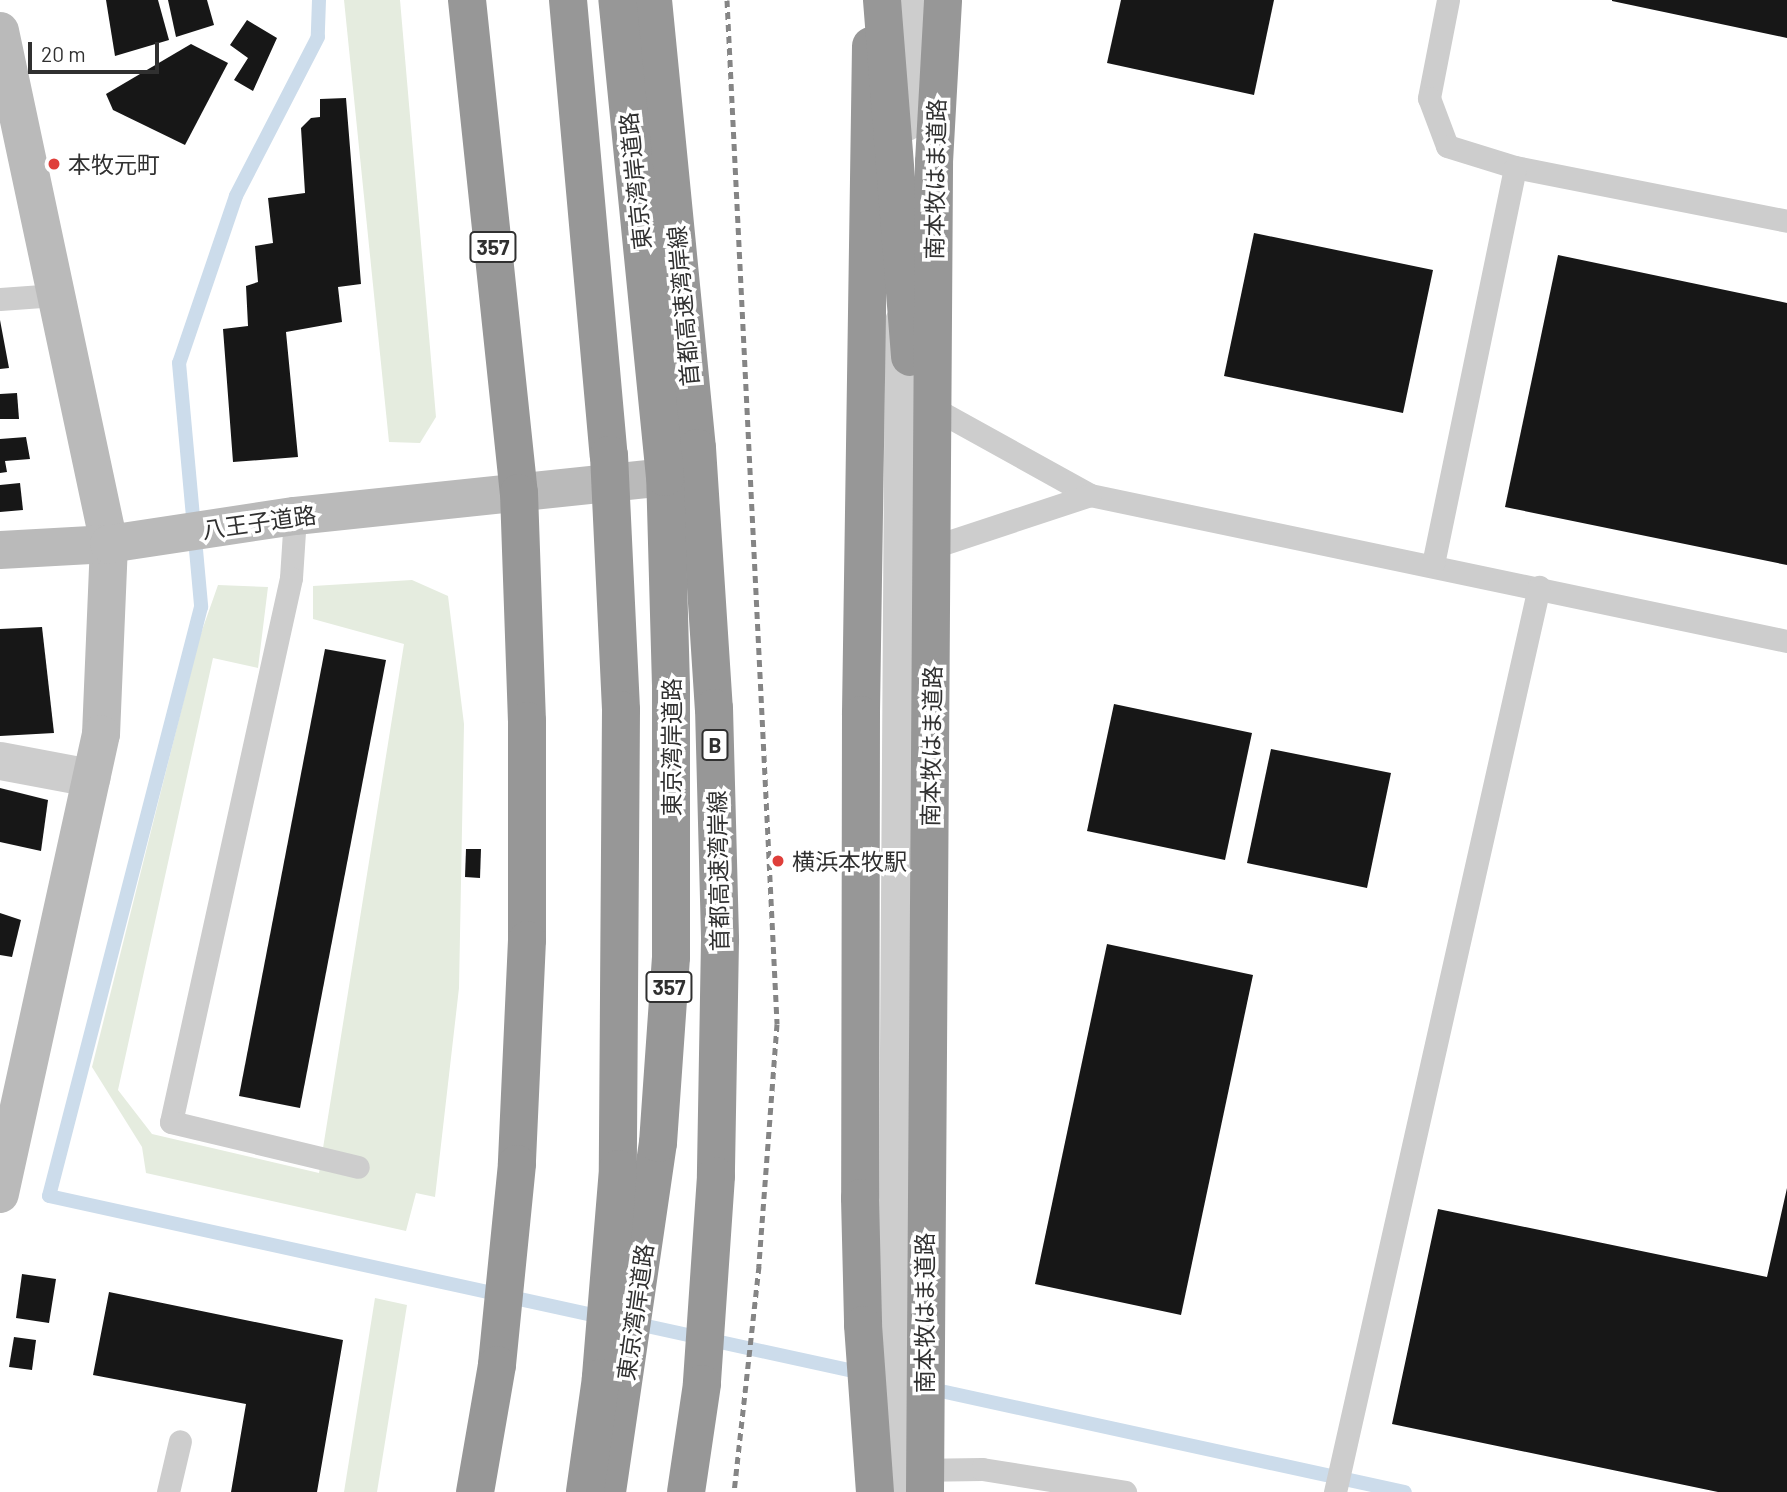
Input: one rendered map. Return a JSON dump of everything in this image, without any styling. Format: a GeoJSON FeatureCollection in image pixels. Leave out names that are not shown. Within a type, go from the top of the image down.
{"type":"FeatureCollection","features":[{"type":"Feature","properties":{"kind":"highway","name":"357"},"geometry":{"type":"LineString","coordinates":[[467,0],[519,493],[527,721],[527,940],[517,1164],[496,1365],[475,1492]]}},
{"type":"Feature","properties":{"kind":"highway"},"geometry":{"type":"LineString","coordinates":[[568,0],[609,455],[621,710],[618,1169],[601,1378],[585,1492]]}},
{"type":"Feature","properties":{"kind":"highway","name":"東京湾岸道路"},"geometry":{"type":"LineString","coordinates":[[607,1492],[658,1143],[671,957],[671,686],[665,477],[617,0]]}},
{"type":"Feature","properties":{"kind":"highway","name":"首都高速湾岸線"},"geometry":{"type":"LineString","coordinates":[[653,0],[698,461],[714,708],[720,940],[716,1176],[702,1384],[686,1492]]}},
{"type":"Feature","properties":{"kind":"highway"},"geometry":{"type":"LineString","coordinates":[[870,0],[860,715],[860,1210],[900,1488]]}},
{"type":"Feature","properties":{"kind":"highway"},"geometry":{"type":"LineString","coordinates":[[882,0],[932,656]]}},
{"type":"Feature","properties":{"kind":"highway","name":"南本牧はま道路"},"geometry":{"type":"LineString","coordinates":[[900,1488],[919,0]]}},
{"type":"Feature","properties":{"kind":"highway","name":"南本牧はま道路"},"geometry":{"type":"LineString","coordinates":[[900,1488],[932,656],[934,162],[943,0]]}},
{"type":"Feature","properties":{"kind":"street"},"geometry":{"type":"LineString","coordinates":[[900,1488],[908,0]]}},
{"type":"Feature","properties":{"kind":"street"},"geometry":{"type":"LineString","coordinates":[[0,31],[6,84],[56,295],[109,544],[101,734],[0,1194]]}},
{"type":"Feature","properties":{"kind":"street","name":"八王子道路"},"geometry":{"type":"LineString","coordinates":[[0,550],[109,544],[295,516],[665,477]]}},
{"type":"Feature","properties":{"kind":"street"},"geometry":{"type":"LineString","coordinates":[[0,761],[91,778]]}},
{"type":"Feature","properties":{"kind":"lane"},"geometry":{"type":"LineString","coordinates":[[1448,0],[1429,98],[1447,146],[1515,167],[1787,221]]}},
{"type":"Feature","properties":{"kind":"lane"},"geometry":{"type":"LineString","coordinates":[[1433,564],[1515,167]]}},
{"type":"Feature","properties":{"kind":"lane"},"geometry":{"type":"LineString","coordinates":[[0,299],[56,295]]}},
{"type":"Feature","properties":{"kind":"lane"},"geometry":{"type":"LineString","coordinates":[[906,394],[1090,495],[1433,564],[1787,641]]}},
{"type":"Feature","properties":{"kind":"lane"},"geometry":{"type":"LineString","coordinates":[[905,557],[1090,495]]}},
{"type":"Feature","properties":{"kind":"lane"},"geometry":{"type":"LineString","coordinates":[[295,516],[291,578],[171,1122],[358,1167]]}},
{"type":"Feature","properties":{"kind":"lane"},"geometry":{"type":"LineString","coordinates":[[1335,1492],[1539,587]]}},
{"type":"Feature","properties":{"kind":"lane"},"geometry":{"type":"LineString","coordinates":[[168,1492],[180,1441]]}},
{"type":"Feature","properties":{"kind":"lane"},"geometry":{"type":"LineString","coordinates":[[900,1488],[982,1469],[1125,1492]]}},
{"type":"Feature","properties":{"kind":"shaded area"},"geometry":{"type":"Polygon","coordinates":[[[344,0],[400,0],[436,417],[420,443],[389,442],[344,0]]]}},
{"type":"Feature","properties":{"kind":"shaded area"},"geometry":{"type":"Polygon","coordinates":[[[412,580],[448,596],[464,724],[459,988],[435,1197],[416,1193],[406,1231],[146,1173],[142,1147],[92,1067],[199,639],[218,585],[268,587],[258,668],[213,658],[118,1090],[152,1134],[319,1173],[404,644],[313,619],[313,586],[412,580]]]}},
{"type":"Feature","properties":{"kind":"shaded area"},"geometry":{"type":"Polygon","coordinates":[[[375,1298],[407,1305],[377,1492],[344,1492],[375,1298]]]}},
{"type":"Feature","properties":{"kind":"building"},"geometry":{"type":"Polygon","coordinates":[[[106,0],[158,0],[169,40],[115,56],[106,0]]]}},
{"type":"Feature","properties":{"kind":"building"},"geometry":{"type":"Polygon","coordinates":[[[168,0],[207,0],[214,25],[176,37],[168,0]]]}},
{"type":"Feature","properties":{"kind":"building"},"geometry":{"type":"Polygon","coordinates":[[[1121,0],[1274,0],[1254,95],[1107,63],[1121,0]]]}},
{"type":"Feature","properties":{"kind":"building"},"geometry":{"type":"Polygon","coordinates":[[[1787,0],[1787,38],[1612,1],[1787,0]]]}},
{"type":"Feature","properties":{"kind":"building"},"geometry":{"type":"Polygon","coordinates":[[[247,20],[277,38],[253,91],[234,80],[248,58],[230,45],[247,20]]]}},
{"type":"Feature","properties":{"kind":"building"},"geometry":{"type":"Polygon","coordinates":[[[191,44],[228,63],[185,145],[113,110],[106,94],[191,44]]]}},
{"type":"Feature","properties":{"kind":"building"},"geometry":{"type":"Polygon","coordinates":[[[346,98],[361,284],[338,287],[342,322],[286,332],[298,457],[233,462],[223,329],[248,326],[246,286],[258,282],[255,246],[273,243],[268,198],[305,193],[301,128],[311,118],[320,117],[320,99],[346,98]]]}},
{"type":"Feature","properties":{"kind":"building"},"geometry":{"type":"Polygon","coordinates":[[[1254,233],[1433,270],[1403,413],[1224,376],[1254,233]]]}},
{"type":"Feature","properties":{"kind":"building"},"geometry":{"type":"Polygon","coordinates":[[[1558,255],[1787,303],[1787,565],[1505,507],[1558,255]]]}},
{"type":"Feature","properties":{"kind":"building"},"geometry":{"type":"Polygon","coordinates":[[[0,320],[9,368],[0,369],[0,320]]]}},
{"type":"Feature","properties":{"kind":"building"},"geometry":{"type":"Polygon","coordinates":[[[17,393],[19,419],[0,419],[0,394],[17,393]]]}},
{"type":"Feature","properties":{"kind":"building"},"geometry":{"type":"Polygon","coordinates":[[[26,437],[30,459],[5,461],[7,472],[0,473],[0,439],[26,437]]]}},
{"type":"Feature","properties":{"kind":"building"},"geometry":{"type":"Polygon","coordinates":[[[20,483],[23,510],[0,512],[0,485],[20,483]]]}},
{"type":"Feature","properties":{"kind":"building"},"geometry":{"type":"Polygon","coordinates":[[[42,627],[54,733],[0,736],[0,629],[42,627]]]}},
{"type":"Feature","properties":{"kind":"building"},"geometry":{"type":"Polygon","coordinates":[[[325,649],[386,660],[300,1108],[239,1096],[325,649]]]}},
{"type":"Feature","properties":{"kind":"building"},"geometry":{"type":"Polygon","coordinates":[[[1114,704],[1252,733],[1225,860],[1087,831],[1114,704]]]}},
{"type":"Feature","properties":{"kind":"building"},"geometry":{"type":"Polygon","coordinates":[[[1271,749],[1391,773],[1367,888],[1247,863],[1271,749]]]}},
{"type":"Feature","properties":{"kind":"building"},"geometry":{"type":"Polygon","coordinates":[[[0,788],[48,800],[41,851],[0,842],[0,788]]]}},
{"type":"Feature","properties":{"kind":"building"},"geometry":{"type":"Polygon","coordinates":[[[466,849],[481,849],[480,878],[465,877],[466,849]]]}},
{"type":"Feature","properties":{"kind":"building"},"geometry":{"type":"Polygon","coordinates":[[[0,913],[21,920],[12,957],[0,955],[0,913]]]}},
{"type":"Feature","properties":{"kind":"building"},"geometry":{"type":"Polygon","coordinates":[[[1107,944],[1253,975],[1181,1315],[1035,1284],[1107,944]]]}},
{"type":"Feature","properties":{"kind":"building"},"geometry":{"type":"Polygon","coordinates":[[[1787,1188],[1787,1492],[1718,1492],[1392,1424],[1438,1209],[1767,1277],[1787,1188]]]}},
{"type":"Feature","properties":{"kind":"building"},"geometry":{"type":"Polygon","coordinates":[[[22,1274],[56,1279],[49,1323],[16,1318],[22,1274]]]}},
{"type":"Feature","properties":{"kind":"building"},"geometry":{"type":"Polygon","coordinates":[[[109,1292],[343,1340],[317,1492],[231,1492],[246,1404],[93,1375],[109,1292]]]}},
{"type":"Feature","properties":{"kind":"building"},"geometry":{"type":"Polygon","coordinates":[[[14,1337],[36,1340],[32,1370],[9,1367],[14,1337]]]}},
{"type":"Feature","properties":{"kind":"waterway"},"geometry":{"type":"LineString","coordinates":[[319,0],[318,37],[236,196],[179,363],[201,607],[49,1196],[606,1318]]}},
{"type":"Feature","properties":{"kind":"waterway"},"geometry":{"type":"LineString","coordinates":[[633,1323],[866,1374]]}},
{"type":"Feature","properties":{"kind":"waterway"},"geometry":{"type":"LineString","coordinates":[[927,1388],[1405,1492]]}},
{"type":"Feature","properties":{"kind":"railway"},"geometry":{"type":"LineString","coordinates":[[727,0],[777,1024],[759,1266],[734,1492]]}},
{"type":"Feature","properties":{"kind":"place","name":"本牧元町"},"geometry":{"type":"Point","coordinates":[54,164]}},
{"type":"Feature","properties":{"kind":"place","name":"横浜本牧駅"},"geometry":{"type":"Point","coordinates":[778,861]}}]}
